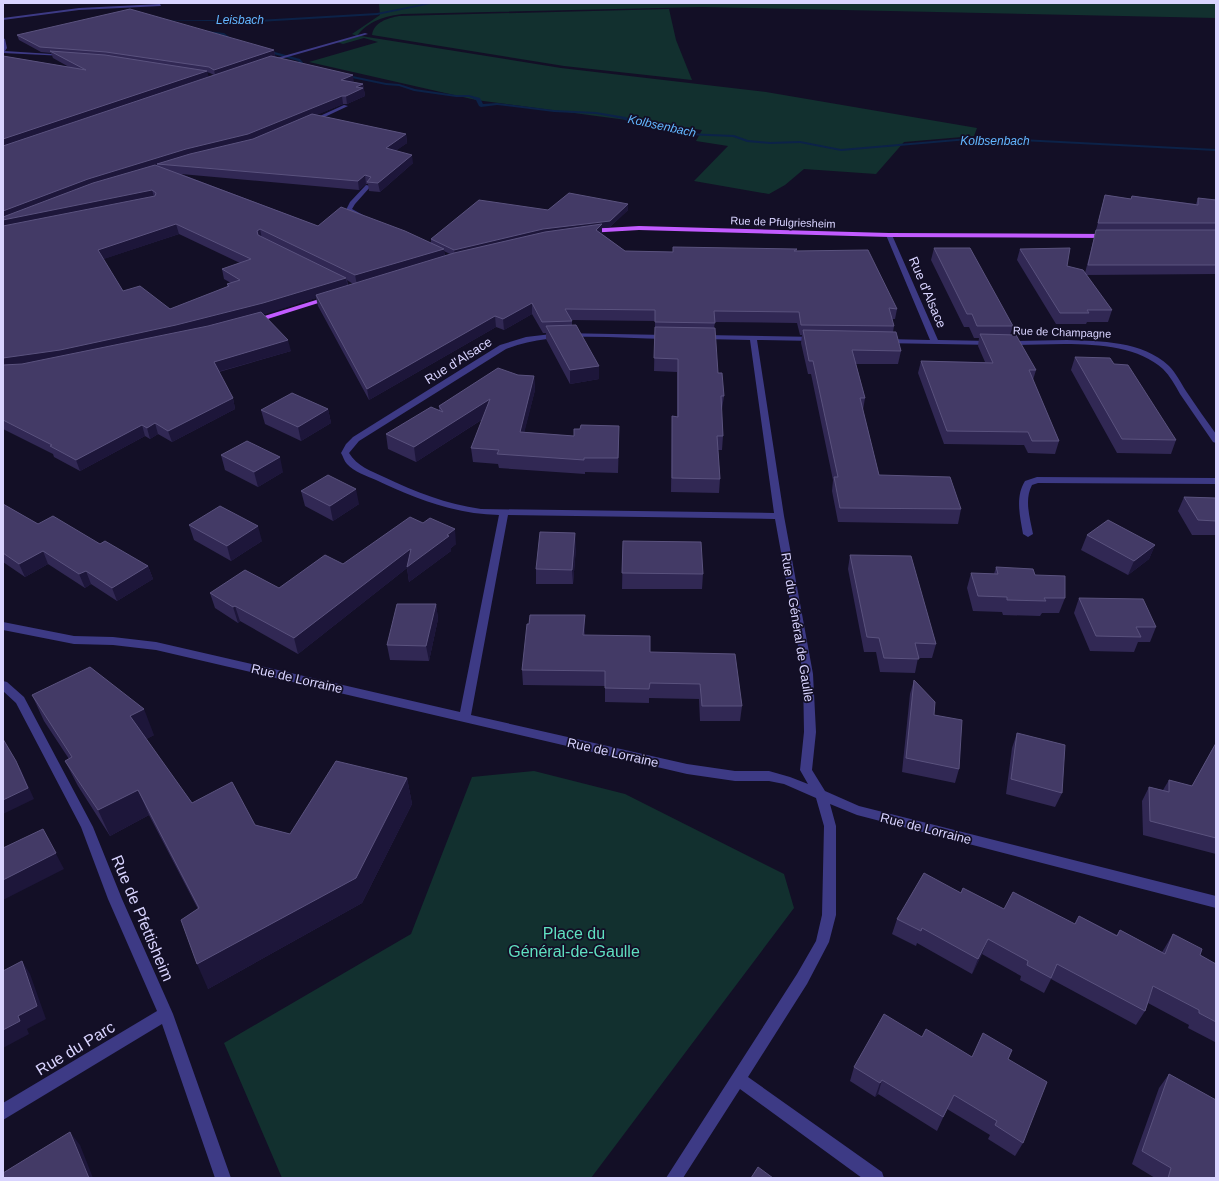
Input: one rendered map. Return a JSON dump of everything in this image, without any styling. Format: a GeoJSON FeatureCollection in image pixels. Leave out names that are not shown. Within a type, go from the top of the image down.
{"type":"FeatureCollection","features":[{"type":"Feature","properties":{"kind":"main road","name":"Rue de Pfulgriesheim"},"geometry":{"type":"LineString","coordinates":[[582,232],[603,229],[639,228],[889,235],[1113,236]]}},
{"type":"Feature","properties":{"kind":"main road"},"geometry":{"type":"LineString","coordinates":[[246,322],[335,296]]}},
{"type":"Feature","properties":{"kind":"street"},"geometry":{"type":"LineString","coordinates":[[3,19],[79,9],[160,5]]}},
{"type":"Feature","properties":{"kind":"street"},"geometry":{"type":"LineString","coordinates":[[264,63],[366,34]]}},
{"type":"Feature","properties":{"kind":"street"},"geometry":{"type":"LineString","coordinates":[[3,39],[5,48],[3,51],[68,56]]}},
{"type":"Feature","properties":{"kind":"street"},"geometry":{"type":"LineString","coordinates":[[309,122],[346,106]]}},
{"type":"Feature","properties":{"kind":"street"},"geometry":{"type":"LineString","coordinates":[[368,186],[352,203],[349,210],[370,220]]}},
{"type":"Feature","properties":{"kind":"street","name":"Rue d'Alsace"},"geometry":{"type":"LineString","coordinates":[[880,341],[935,342],[889,235]]}},
{"type":"Feature","properties":{"kind":"street","name":"Rue d'Alsace"},"geometry":{"type":"LineString","coordinates":[[674,337],[554,335],[528,338],[515,342],[503,347],[356,439],[348,446],[345,454],[350,462],[360,469],[415,495],[456,508],[481,512],[778,516]]}},
{"type":"Feature","properties":{"kind":"street"},"geometry":{"type":"LineString","coordinates":[[698,337],[825,340]]}},
{"type":"Feature","properties":{"kind":"street","name":"Rue du Général de Gaulle"},"geometry":{"type":"LineString","coordinates":[[674,1178],[802,979],[822,942],[829,914],[830,826],[822,797],[806,770],[810,732],[808,674],[778,516],[754,338]]}},
{"type":"Feature","properties":{"kind":"street","name":"Rue de Champagne"},"geometry":{"type":"LineString","coordinates":[[935,342],[1091,344],[1118,346],[1142,353],[1156,359],[1169,371],[1216,440]]}},
{"type":"Feature","properties":{"kind":"street"},"geometry":{"type":"LineString","coordinates":[[1028,534],[1022,496],[1028,483],[1037,480],[1216,482]]}},
{"type":"Feature","properties":{"kind":"street"},"geometry":{"type":"LineString","coordinates":[[465,717],[504,513]]}},
{"type":"Feature","properties":{"kind":"street","name":"Rue de Lorraine"},"geometry":{"type":"LineString","coordinates":[[3,626],[74,640],[113,640],[156,646],[687,769],[735,776],[769,776],[786,780],[822,797],[857,810],[1216,902]]}},
{"type":"Feature","properties":{"kind":"street","name":"Rue de Pfettisheim"},"geometry":{"type":"LineString","coordinates":[[3,685],[20,700],[87,827],[127,927],[166,1014],[223,1178]]}},
{"type":"Feature","properties":{"kind":"street","name":"Rue du Parc"},"geometry":{"type":"LineString","coordinates":[[3,1112],[166,1014]]}},
{"type":"Feature","properties":{"kind":"street"},"geometry":{"type":"LineString","coordinates":[[738,1079],[876,1178]]}},
{"type":"Feature","properties":{"kind":"green space"},"geometry":{"type":"Polygon","coordinates":[[[379,3],[1216,3],[1216,18],[701,7],[402,14],[377,20],[361,31],[357,36],[352,34],[380,15],[379,3]]]}},
{"type":"Feature","properties":{"kind":"green space"},"geometry":{"type":"Polygon","coordinates":[[[669,9],[676,40],[692,80],[564,66],[372,35],[373,31],[382,21],[399,16],[669,9]]]}},
{"type":"Feature","properties":{"kind":"green space"},"geometry":{"type":"Polygon","coordinates":[[[361,36],[561,68],[766,92],[977,128],[974,136],[904,142],[876,174],[804,169],[785,185],[769,194],[694,181],[728,146],[696,141],[702,130],[476,100],[309,62],[378,42],[364,38],[343,44],[337,42],[361,36]]]}},
{"type":"Feature","properties":{"kind":"green space","name":"Place du Général-de-Gaulle"},"geometry":{"type":"Polygon","coordinates":[[[534,771],[625,794],[784,874],[794,908],[591,1178],[282,1178],[224,1043],[411,934],[472,777],[534,771]]]}},
{"type":"Feature","properties":{"kind":"building"},"geometry":{"type":"Polygon","coordinates":[[[130,9],[274,50],[214,70],[209,67],[106,52],[40,47],[17,35],[130,9]]]}},
{"type":"Feature","properties":{"kind":"building"},"geometry":{"type":"Polygon","coordinates":[[[50,51],[105,55],[207,71],[3,139],[3,56],[86,70],[50,51]]]}},
{"type":"Feature","properties":{"kind":"building"},"geometry":{"type":"Polygon","coordinates":[[[271,56],[353,75],[341,80],[363,84],[356,87],[363,88],[248,134],[186,149],[88,179],[3,211],[3,146],[271,56]]]}},
{"type":"Feature","properties":{"kind":"building"},"geometry":{"type":"Polygon","coordinates":[[[312,114],[406,134],[386,148],[412,155],[378,183],[367,182],[371,177],[365,175],[358,181],[157,164],[190,154],[253,139],[312,114]]]}},
{"type":"Feature","properties":{"kind":"building"},"geometry":{"type":"Polygon","coordinates":[[[155,165],[318,226],[341,207],[405,231],[444,249],[355,275],[260,229],[257,231],[258,235],[346,278],[263,303],[176,325],[60,350],[3,358],[3,226],[155,196],[156,193],[152,190],[3,220],[3,217],[93,183],[155,165]],[[176,224],[98,250],[123,291],[140,286],[170,309],[229,286],[227,284],[240,280],[222,269],[251,259],[176,224]]]}},
{"type":"Feature","properties":{"kind":"building"},"geometry":{"type":"Polygon","coordinates":[[[569,193],[628,204],[610,221],[543,229],[454,250],[431,239],[479,200],[548,210],[569,193]]]}},
{"type":"Feature","properties":{"kind":"building"},"geometry":{"type":"Polygon","coordinates":[[[1105,195],[1131,199],[1132,196],[1198,205],[1198,198],[1216,200],[1216,223],[1098,223],[1105,195]]]}},
{"type":"Feature","properties":{"kind":"building"},"geometry":{"type":"Polygon","coordinates":[[[602,224],[596,230],[625,251],[673,252],[673,247],[797,249],[794,251],[868,250],[897,309],[889,308],[894,326],[801,325],[799,312],[714,311],[715,323],[655,322],[655,310],[565,309],[572,321],[542,322],[532,303],[503,319],[495,316],[367,389],[316,295],[454,253],[545,232],[602,224]]]}},
{"type":"Feature","properties":{"kind":"building"},"geometry":{"type":"Polygon","coordinates":[[[1096,230],[1216,230],[1216,265],[1088,265],[1096,230]]]}},
{"type":"Feature","properties":{"kind":"building"},"geometry":{"type":"Polygon","coordinates":[[[934,248],[970,248],[1013,326],[977,326],[972,314],[967,314],[934,248]]]}},
{"type":"Feature","properties":{"kind":"building"},"geometry":{"type":"Polygon","coordinates":[[[1070,248],[1067,266],[1083,270],[1112,310],[1087,310],[1089,313],[1060,313],[1020,249],[1070,248]]]}},
{"type":"Feature","properties":{"kind":"building"},"geometry":{"type":"Polygon","coordinates":[[[261,312],[288,340],[214,362],[233,398],[168,431],[155,423],[147,428],[142,425],[76,460],[50,446],[52,445],[3,420],[3,365],[22,364],[208,326],[261,312]]]}},
{"type":"Feature","properties":{"kind":"building"},"geometry":{"type":"Polygon","coordinates":[[[576,325],[599,366],[570,370],[546,326],[576,325]]]}},
{"type":"Feature","properties":{"kind":"building"},"geometry":{"type":"Polygon","coordinates":[[[655,327],[715,328],[718,373],[722,373],[724,396],[721,396],[723,436],[717,436],[720,479],[672,478],[672,416],[678,417],[678,359],[654,358],[655,327]]]}},
{"type":"Feature","properties":{"kind":"building"},"geometry":{"type":"Polygon","coordinates":[[[803,330],[896,332],[901,351],[852,350],[865,398],[860,398],[879,475],[950,477],[961,509],[840,508],[834,477],[838,477],[813,361],[809,361],[803,330]]]}},
{"type":"Feature","properties":{"kind":"building"},"geometry":{"type":"Polygon","coordinates":[[[980,334],[1016,335],[1036,370],[1029,370],[1059,441],[1032,441],[1028,432],[947,431],[921,361],[993,363],[980,334]]]}},
{"type":"Feature","properties":{"kind":"building"},"geometry":{"type":"Polygon","coordinates":[[[1075,357],[1110,358],[1114,364],[1128,365],[1176,440],[1122,439],[1075,357]]]}},
{"type":"Feature","properties":{"kind":"building"},"geometry":{"type":"Polygon","coordinates":[[[498,368],[518,375],[534,376],[520,432],[574,436],[574,429],[580,429],[581,425],[619,426],[618,458],[584,458],[584,460],[497,454],[499,450],[471,448],[490,399],[414,447],[386,434],[431,407],[443,412],[439,406],[498,368]]]}},
{"type":"Feature","properties":{"kind":"building"},"geometry":{"type":"Polygon","coordinates":[[[292,393],[328,409],[298,427],[261,410],[292,393]]]}},
{"type":"Feature","properties":{"kind":"building"},"geometry":{"type":"Polygon","coordinates":[[[247,441],[280,457],[254,472],[221,455],[247,441]]]}},
{"type":"Feature","properties":{"kind":"building"},"geometry":{"type":"Polygon","coordinates":[[[328,475],[356,489],[330,506],[301,491],[328,475]]]}},
{"type":"Feature","properties":{"kind":"building"},"geometry":{"type":"Polygon","coordinates":[[[1184,497],[1216,498],[1216,521],[1198,520],[1184,497]]]}},
{"type":"Feature","properties":{"kind":"building"},"geometry":{"type":"Polygon","coordinates":[[[3,504],[38,524],[53,516],[100,544],[105,541],[148,566],[112,588],[86,571],[79,574],[43,551],[19,564],[3,553],[3,504]]]}},
{"type":"Feature","properties":{"kind":"building"},"geometry":{"type":"Polygon","coordinates":[[[220,506],[258,526],[227,546],[189,525],[220,506]]]}},
{"type":"Feature","properties":{"kind":"building"},"geometry":{"type":"Polygon","coordinates":[[[410,517],[423,523],[430,518],[455,529],[447,535],[449,536],[407,567],[411,549],[409,550],[294,638],[235,606],[233,607],[210,593],[245,570],[279,588],[325,555],[343,564],[410,517]]]}},
{"type":"Feature","properties":{"kind":"building"},"geometry":{"type":"Polygon","coordinates":[[[1108,520],[1155,545],[1134,561],[1087,535],[1108,520]]]}},
{"type":"Feature","properties":{"kind":"building"},"geometry":{"type":"Polygon","coordinates":[[[540,532],[575,533],[572,570],[536,569],[540,532]]]}},
{"type":"Feature","properties":{"kind":"building"},"geometry":{"type":"Polygon","coordinates":[[[623,541],[701,542],[703,574],[622,573],[623,541]]]}},
{"type":"Feature","properties":{"kind":"building"},"geometry":{"type":"Polygon","coordinates":[[[850,555],[911,556],[936,644],[915,643],[919,659],[884,658],[879,638],[867,637],[850,555]]]}},
{"type":"Feature","properties":{"kind":"building"},"geometry":{"type":"Polygon","coordinates":[[[996,567],[1033,569],[1035,575],[1065,576],[1065,598],[1044,598],[1046,601],[1007,600],[1007,597],[978,596],[971,573],[998,574],[996,567]]]}},
{"type":"Feature","properties":{"kind":"building"},"geometry":{"type":"Polygon","coordinates":[[[1079,598],[1143,599],[1156,627],[1136,627],[1141,637],[1096,636],[1079,598]]]}},
{"type":"Feature","properties":{"kind":"building"},"geometry":{"type":"Polygon","coordinates":[[[397,604],[436,604],[426,646],[387,645],[397,604]]]}},
{"type":"Feature","properties":{"kind":"building"},"geometry":{"type":"Polygon","coordinates":[[[530,615],[585,615],[583,635],[650,636],[650,652],[735,654],[742,706],[702,706],[700,684],[650,683],[649,689],[605,688],[605,671],[522,670],[527,624],[529,624],[530,615]]]}},
{"type":"Feature","properties":{"kind":"building"},"geometry":{"type":"Polygon","coordinates":[[[90,667],[144,709],[130,716],[192,803],[232,782],[255,825],[290,834],[336,761],[407,778],[356,878],[197,964],[181,920],[199,908],[138,790],[98,810],[65,761],[72,757],[32,695],[90,667]]]}},
{"type":"Feature","properties":{"kind":"building"},"geometry":{"type":"Polygon","coordinates":[[[914,680],[935,702],[934,715],[962,720],[959,769],[906,758],[914,680]]]}},
{"type":"Feature","properties":{"kind":"building"},"geometry":{"type":"Polygon","coordinates":[[[1017,733],[1065,745],[1062,793],[1011,779],[1017,733]]]}},
{"type":"Feature","properties":{"kind":"building"},"geometry":{"type":"Polygon","coordinates":[[[3,739],[16,761],[28,788],[3,800],[3,739]]]}},
{"type":"Feature","properties":{"kind":"building"},"geometry":{"type":"Polygon","coordinates":[[[1216,743],[1216,838],[1150,821],[1149,787],[1169,792],[1169,780],[1192,786],[1216,743]]]}},
{"type":"Feature","properties":{"kind":"building"},"geometry":{"type":"Polygon","coordinates":[[[43,829],[56,853],[3,880],[3,848],[43,829]]]}},
{"type":"Feature","properties":{"kind":"building"},"geometry":{"type":"Polygon","coordinates":[[[924,873],[961,893],[963,888],[1004,909],[1013,892],[1075,924],[1079,916],[1117,936],[1120,930],[1165,954],[1173,934],[1202,949],[1200,955],[1216,964],[1216,1022],[1199,1013],[1199,1010],[1153,986],[1145,1011],[1057,964],[1051,978],[1027,965],[1028,961],[988,939],[978,959],[922,928],[921,931],[897,919],[924,873]]]}},
{"type":"Feature","properties":{"kind":"building"},"geometry":{"type":"Polygon","coordinates":[[[22,961],[37,1006],[18,1016],[20,1021],[3,1030],[3,971],[22,961]]]}},
{"type":"Feature","properties":{"kind":"building"},"geometry":{"type":"Polygon","coordinates":[[[884,1014],[922,1037],[926,1029],[972,1057],[983,1033],[1012,1050],[1008,1059],[1047,1082],[1023,1143],[995,1125],[997,1121],[954,1095],[943,1117],[882,1080],[880,1083],[854,1067],[884,1014]]]}},
{"type":"Feature","properties":{"kind":"building"},"geometry":{"type":"Polygon","coordinates":[[[1169,1074],[1216,1100],[1216,1178],[1168,1178],[1171,1168],[1142,1151],[1169,1074]]]}},
{"type":"Feature","properties":{"kind":"building"},"geometry":{"type":"Polygon","coordinates":[[[70,1132],[89,1178],[3,1178],[3,1173],[70,1132]]]}},
{"type":"Feature","properties":{"kind":"building"},"geometry":{"type":"Polygon","coordinates":[[[758,1167],[773,1178],[751,1178],[758,1167]]]}},
{"type":"Feature","properties":{"kind":"waterway","name":"Leisbach"},"geometry":{"type":"LineString","coordinates":[[158,20],[258,21],[377,14],[433,3]]}},
{"type":"Feature","properties":{"kind":"waterway","name":"Kolbsenbach"},"geometry":{"type":"LineString","coordinates":[[197,31],[222,34],[227,36],[235,43],[240,44]]}},
{"type":"Feature","properties":{"kind":"waterway","name":"Kolbsenbach"},"geometry":{"type":"LineString","coordinates":[[264,50],[299,60],[304,66],[311,67]]}},
{"type":"Feature","properties":{"kind":"waterway","name":"Kolbsenbach"},"geometry":{"type":"LineString","coordinates":[[343,75],[386,84],[399,85],[414,90],[456,96],[469,96],[478,99],[481,106],[497,104],[554,111],[596,113],[624,118],[633,123],[658,124],[685,134],[734,136],[747,141],[770,143],[800,142],[841,150],[980,138],[1216,150]]}}]}
